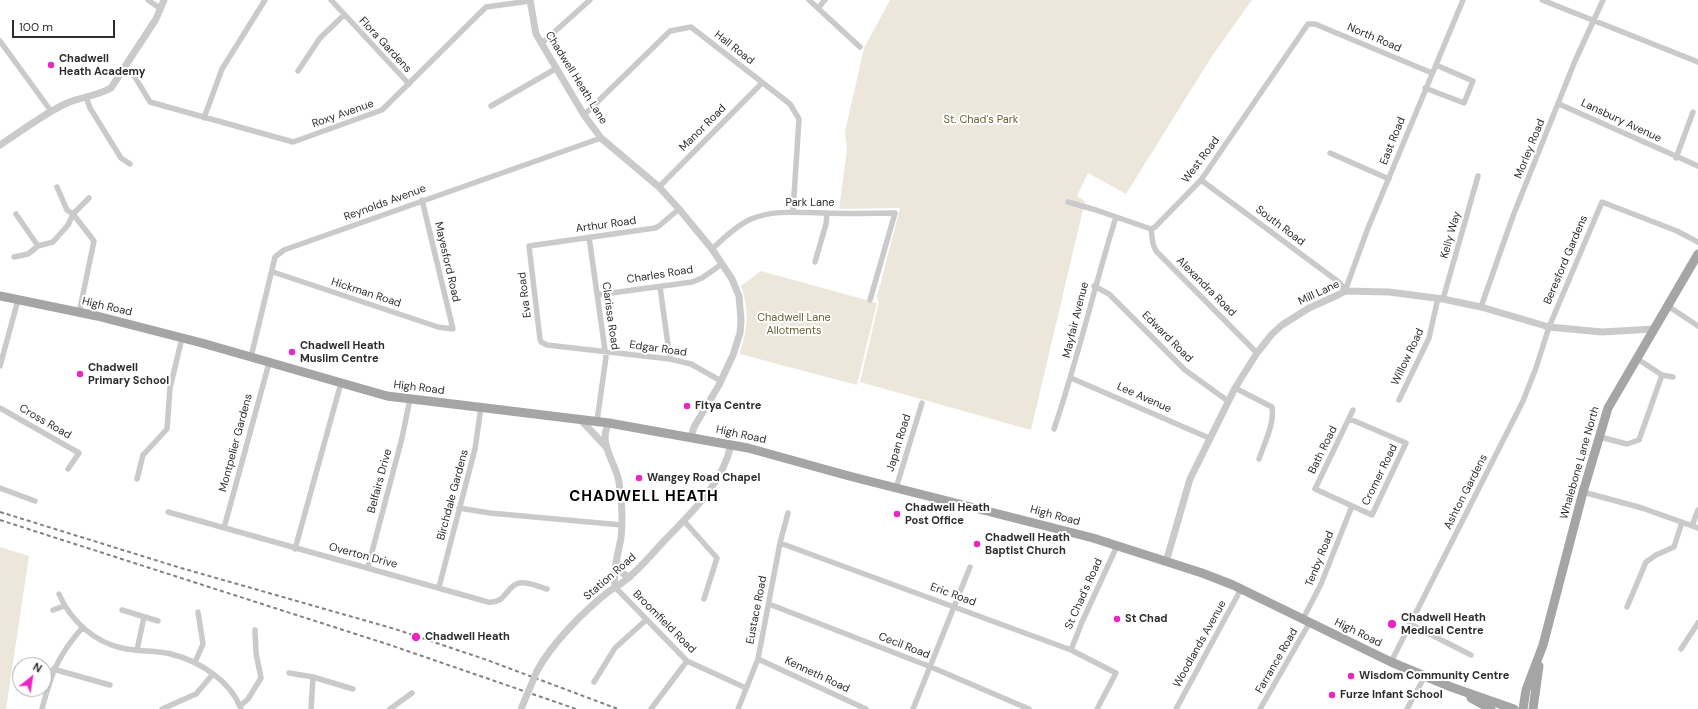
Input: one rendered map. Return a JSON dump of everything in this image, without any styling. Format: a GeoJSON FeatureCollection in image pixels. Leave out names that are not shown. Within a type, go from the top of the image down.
{"type":"FeatureCollection","features":[{"type":"Feature","properties":{"kind":"main road","name":"Whalebone Lane North"},"geometry":{"type":"LineString","coordinates":[[1532,709],[1541,651],[1583,492],[1608,408],[1698,254]]}},
{"type":"Feature","properties":{"kind":"main road","name":"High Road"},"geometry":{"type":"LineString","coordinates":[[0,296],[182,338],[387,396],[597,421],[762,451],[1117,546],[1202,573],[1241,589],[1391,662],[1451,687],[1514,709]]}},
{"type":"Feature","properties":{"kind":"main road","name":"Whalebone Lane North"},"geometry":{"type":"LineString","coordinates":[[1523,709],[1526,690],[1541,651]]}},
{"type":"Feature","properties":{"kind":"main road","name":"High Road"},"geometry":{"type":"LineString","coordinates":[[1451,687],[1491,709]]}},
{"type":"Feature","properties":{"kind":"street"},"geometry":{"type":"LineString","coordinates":[[148,0],[161,8]]}},
{"type":"Feature","properties":{"kind":"street"},"geometry":{"type":"LineString","coordinates":[[0,145],[51,111],[68,102],[102,93],[111,88],[161,8],[164,0]]}},
{"type":"Feature","properties":{"kind":"street"},"geometry":{"type":"LineString","coordinates":[[204,118],[222,69],[265,0]]}},
{"type":"Feature","properties":{"kind":"street","name":"Flora Gardens"},"geometry":{"type":"LineString","coordinates":[[331,0],[409,84]]}},
{"type":"Feature","properties":{"kind":"street","name":"Roxy Avenue"},"geometry":{"type":"LineString","coordinates":[[124,68],[135,77],[150,102],[293,142],[382,110],[486,7],[530,0]]}},
{"type":"Feature","properties":{"kind":"street","name":"Chadwell Heath Lane"},"geometry":{"type":"LineString","coordinates":[[530,0],[536,34],[584,115],[601,138],[659,187],[679,209],[712,249],[732,279],[739,296],[741,320],[740,333],[733,355],[720,382],[694,427],[691,437]]}},
{"type":"Feature","properties":{"kind":"street"},"geometry":{"type":"LineString","coordinates":[[542,44],[590,0]]}},
{"type":"Feature","properties":{"kind":"street"},"geometry":{"type":"LineString","coordinates":[[809,0],[860,47]]}},
{"type":"Feature","properties":{"kind":"street"},"geometry":{"type":"LineString","coordinates":[[818,8],[825,0]]}},
{"type":"Feature","properties":{"kind":"street","name":"East Road"},"geometry":{"type":"LineString","coordinates":[[1345,290],[1352,268],[1425,88],[1463,0]]}},
{"type":"Feature","properties":{"kind":"street"},"geometry":{"type":"LineString","coordinates":[[1542,0],[1698,62]]}},
{"type":"Feature","properties":{"kind":"street","name":"Morley Road"},"geometry":{"type":"LineString","coordinates":[[1481,307],[1513,216],[1575,61],[1595,21],[1603,0]]}},
{"type":"Feature","properties":{"kind":"street"},"geometry":{"type":"LineString","coordinates":[[298,71],[320,38],[344,15]]}},
{"type":"Feature","properties":{"kind":"street","name":"North Road"},"geometry":{"type":"LineString","coordinates":[[1308,24],[1315,24],[1432,73]]}},
{"type":"Feature","properties":{"kind":"street","name":"West Road"},"geometry":{"type":"LineString","coordinates":[[1151,230],[1201,180],[1308,24]]}},
{"type":"Feature","properties":{"kind":"street","name":"Hall Road"},"geometry":{"type":"LineString","coordinates":[[584,115],[670,31],[691,27],[790,104],[799,119],[793,211]]}},
{"type":"Feature","properties":{"kind":"street"},"geometry":{"type":"LineString","coordinates":[[0,42],[51,111]]}},
{"type":"Feature","properties":{"kind":"street"},"geometry":{"type":"LineString","coordinates":[[1425,88],[1464,103],[1473,81],[1436,65]]}},
{"type":"Feature","properties":{"kind":"street"},"geometry":{"type":"LineString","coordinates":[[491,106],[557,68]]}},
{"type":"Feature","properties":{"kind":"street","name":"Manor Road"},"geometry":{"type":"LineString","coordinates":[[659,187],[762,83]]}},
{"type":"Feature","properties":{"kind":"street"},"geometry":{"type":"LineString","coordinates":[[86,97],[90,108],[121,158],[130,164]]}},
{"type":"Feature","properties":{"kind":"street","name":"Lansbury Avenue"},"geometry":{"type":"LineString","coordinates":[[1559,104],[1676,158],[1698,166]]}},
{"type":"Feature","properties":{"kind":"street"},"geometry":{"type":"LineString","coordinates":[[1676,158],[1693,112]]}},
{"type":"Feature","properties":{"kind":"street","name":"Reynolds Avenue"},"geometry":{"type":"LineString","coordinates":[[250,358],[276,258],[284,250],[601,138]]}},
{"type":"Feature","properties":{"kind":"street"},"geometry":{"type":"LineString","coordinates":[[1330,153],[1389,179]]}},
{"type":"Feature","properties":{"kind":"street","name":"Kelly Way"},"geometry":{"type":"LineString","coordinates":[[1440,299],[1478,176]]}},
{"type":"Feature","properties":{"kind":"street","name":"South Road"},"geometry":{"type":"LineString","coordinates":[[1201,180],[1340,283],[1345,290]]}},
{"type":"Feature","properties":{"kind":"street"},"geometry":{"type":"LineString","coordinates":[[57,187],[67,210],[73,214],[94,241],[79,313]]}},
{"type":"Feature","properties":{"kind":"street"},"geometry":{"type":"LineString","coordinates":[[14,257],[28,254],[38,246],[53,242],[68,224],[73,214],[88,198]]}},
{"type":"Feature","properties":{"kind":"street","name":"Mayesford Road"},"geometry":{"type":"LineString","coordinates":[[422,200],[453,329]]}},
{"type":"Feature","properties":{"kind":"street"},"geometry":{"type":"LineString","coordinates":[[1068,202],[1151,230]]}},
{"type":"Feature","properties":{"kind":"street","name":"Beresford Gardens"},"geometry":{"type":"LineString","coordinates":[[1549,327],[1602,202],[1677,231],[1698,242]]}},
{"type":"Feature","properties":{"kind":"street","name":"Arthur Road"},"geometry":{"type":"LineString","coordinates":[[529,246],[655,228],[679,209]]}},
{"type":"Feature","properties":{"kind":"street","name":"Park Lane"},"geometry":{"type":"LineString","coordinates":[[712,249],[741,224],[752,219],[793,211],[827,214],[895,213],[870,300]]}},
{"type":"Feature","properties":{"kind":"street"},"geometry":{"type":"LineString","coordinates":[[16,214],[38,246]]}},
{"type":"Feature","properties":{"kind":"street"},"geometry":{"type":"LineString","coordinates":[[815,262],[826,224],[827,214]]}},
{"type":"Feature","properties":{"kind":"street","name":"Mayfair Avenue"},"geometry":{"type":"LineString","coordinates":[[1054,429],[1071,378],[1094,286],[1116,217]]}},
{"type":"Feature","properties":{"kind":"street","name":"Alexandra Road"},"geometry":{"type":"LineString","coordinates":[[1151,230],[1153,244],[1156,251],[1257,353]]}},
{"type":"Feature","properties":{"kind":"street","name":"Clarissa Road"},"geometry":{"type":"LineString","coordinates":[[589,237],[605,352],[597,421]]}},
{"type":"Feature","properties":{"kind":"street","name":"Eva Road"},"geometry":{"type":"LineString","coordinates":[[529,246],[541,342]]}},
{"type":"Feature","properties":{"kind":"street","name":"Charles Road"},"geometry":{"type":"LineString","coordinates":[[597,295],[692,282],[702,278],[722,264]]}},
{"type":"Feature","properties":{"kind":"street","name":"Hickman Road"},"geometry":{"type":"LineString","coordinates":[[273,272],[438,327],[453,329]]}},
{"type":"Feature","properties":{"kind":"street","name":"Edward Road"},"geometry":{"type":"LineString","coordinates":[[1094,286],[1110,294],[1185,370],[1228,401]]}},
{"type":"Feature","properties":{"kind":"street"},"geometry":{"type":"LineString","coordinates":[[660,287],[670,359]]}},
{"type":"Feature","properties":{"kind":"street","name":"Mill Lane"},"geometry":{"type":"LineString","coordinates":[[1166,562],[1184,496],[1209,438],[1235,388],[1257,353],[1272,334],[1282,325],[1309,308],[1332,299],[1345,290],[1388,292],[1440,299],[1481,307],[1549,327],[1602,332],[1654,330]]}},
{"type":"Feature","properties":{"kind":"street","name":"Willow Road"},"geometry":{"type":"LineString","coordinates":[[1399,400],[1429,338],[1440,299]]}},
{"type":"Feature","properties":{"kind":"street"},"geometry":{"type":"LineString","coordinates":[[0,364],[18,300]]}},
{"type":"Feature","properties":{"kind":"street"},"geometry":{"type":"LineString","coordinates":[[1668,306],[1698,326]]}},
{"type":"Feature","properties":{"kind":"street","name":"Ashton Gardens"},"geometry":{"type":"LineString","coordinates":[[1391,662],[1523,401],[1536,368],[1549,327]]}},
{"type":"Feature","properties":{"kind":"street"},"geometry":{"type":"LineString","coordinates":[[137,479],[143,455],[167,429],[170,388],[182,338]]}},
{"type":"Feature","properties":{"kind":"street","name":"Edgar Road"},"geometry":{"type":"LineString","coordinates":[[541,342],[547,345],[670,359],[691,364],[720,382]]}},
{"type":"Feature","properties":{"kind":"street"},"geometry":{"type":"LineString","coordinates":[[1636,358],[1662,375],[1673,377]]}},
{"type":"Feature","properties":{"kind":"street","name":"Montpelier Gardens"},"geometry":{"type":"LineString","coordinates":[[224,528],[269,363]]}},
{"type":"Feature","properties":{"kind":"street"},"geometry":{"type":"LineString","coordinates":[[1600,437],[1627,444],[1638,440],[1662,375]]}},
{"type":"Feature","properties":{"kind":"street","name":"Lee Avenue"},"geometry":{"type":"LineString","coordinates":[[1071,378],[1209,438]]}},
{"type":"Feature","properties":{"kind":"street"},"geometry":{"type":"LineString","coordinates":[[295,549],[341,384]]}},
{"type":"Feature","properties":{"kind":"street"},"geometry":{"type":"LineString","coordinates":[[1235,388],[1269,404],[1272,407],[1273,412],[1259,459]]}},
{"type":"Feature","properties":{"kind":"street","name":"Belfairs Drive"},"geometry":{"type":"LineString","coordinates":[[368,567],[402,438],[410,399]]}},
{"type":"Feature","properties":{"kind":"street","name":"Japan Road"},"geometry":{"type":"LineString","coordinates":[[896,488],[922,403]]}},
{"type":"Feature","properties":{"kind":"street","name":"Birchdale Gardens"},"geometry":{"type":"LineString","coordinates":[[439,587],[475,448],[481,407]]}},
{"type":"Feature","properties":{"kind":"street","name":"Cross Road"},"geometry":{"type":"LineString","coordinates":[[0,408],[80,453],[68,469]]}},
{"type":"Feature","properties":{"kind":"street","name":"Bath Road"},"geometry":{"type":"LineString","coordinates":[[1352,506],[1315,489],[1353,410]]}},
{"type":"Feature","properties":{"kind":"street"},"geometry":{"type":"LineString","coordinates":[[580,419],[607,448]]}},
{"type":"Feature","properties":{"kind":"street","name":"Cromer Road"},"geometry":{"type":"LineString","coordinates":[[1350,419],[1406,443],[1372,515],[1352,506]]}},
{"type":"Feature","properties":{"kind":"street"},"geometry":{"type":"LineString","coordinates":[[609,423],[606,432],[607,448],[619,481],[622,525],[616,566],[615,587]]}},
{"type":"Feature","properties":{"kind":"street","name":"Station Road"},"geometry":{"type":"LineString","coordinates":[[521,709],[537,671],[544,659],[569,630],[615,587],[630,577],[684,521],[713,488],[727,459],[731,445]]}},
{"type":"Feature","properties":{"kind":"street"},"geometry":{"type":"LineString","coordinates":[[0,488],[35,501]]}},
{"type":"Feature","properties":{"kind":"street"},"geometry":{"type":"LineString","coordinates":[[1583,492],[1617,500],[1695,527],[1698,510]]}},
{"type":"Feature","properties":{"kind":"street","name":"Tenby Road"},"geometry":{"type":"LineString","coordinates":[[1307,621],[1352,506]]}},
{"type":"Feature","properties":{"kind":"street"},"geometry":{"type":"LineString","coordinates":[[460,508],[490,514],[622,525]]}},
{"type":"Feature","properties":{"kind":"street","name":"Overton Drive"},"geometry":{"type":"LineString","coordinates":[[168,512],[295,549],[368,567],[494,603],[502,599],[518,583],[548,589]]}},
{"type":"Feature","properties":{"kind":"street","name":"Eustace Road"},"geometry":{"type":"LineString","coordinates":[[738,709],[758,659],[780,543],[788,513]]}},
{"type":"Feature","properties":{"kind":"street"},"geometry":{"type":"LineString","coordinates":[[684,521],[718,558],[704,599]]}},
{"type":"Feature","properties":{"kind":"street"},"geometry":{"type":"LineString","coordinates":[[1627,607],[1643,567],[1650,559],[1674,547],[1682,522]]}},
{"type":"Feature","properties":{"kind":"street","name":"Eric Road"},"geometry":{"type":"LineString","coordinates":[[780,543],[1071,650],[1116,673],[1097,709]]}},
{"type":"Feature","properties":{"kind":"street","name":"St Chad's Road"},"geometry":{"type":"LineString","coordinates":[[1071,650],[1082,622],[1117,546]]}},
{"type":"Feature","properties":{"kind":"street"},"geometry":{"type":"LineString","coordinates":[[616,566],[625,575],[630,577]]}},
{"type":"Feature","properties":{"kind":"street"},"geometry":{"type":"LineString","coordinates":[[913,709],[970,567]]}},
{"type":"Feature","properties":{"kind":"street","name":"Broomfield Road"},"geometry":{"type":"LineString","coordinates":[[615,587],[687,662],[746,688]]}},
{"type":"Feature","properties":{"kind":"street","name":"Woodlands Avenue"},"geometry":{"type":"LineString","coordinates":[[1176,709],[1241,589]]}},
{"type":"Feature","properties":{"kind":"street"},"geometry":{"type":"LineString","coordinates":[[59,594],[64,606],[82,627],[106,642],[121,648],[170,653],[195,662],[213,674],[224,684],[241,708],[261,678],[256,652],[255,630]]}},
{"type":"Feature","properties":{"kind":"street","name":"Cecil Road"},"geometry":{"type":"LineString","coordinates":[[769,604],[930,667],[1029,709]]}},
{"type":"Feature","properties":{"kind":"street"},"geometry":{"type":"LineString","coordinates":[[52,610],[64,606]]}},
{"type":"Feature","properties":{"kind":"street"},"geometry":{"type":"LineString","coordinates":[[122,610],[158,621]]}},
{"type":"Feature","properties":{"kind":"street"},"geometry":{"type":"LineString","coordinates":[[195,662],[203,644],[202,634],[198,623],[198,612]]}},
{"type":"Feature","properties":{"kind":"street"},"geometry":{"type":"LineString","coordinates":[[137,650],[144,617]]}},
{"type":"Feature","properties":{"kind":"street"},"geometry":{"type":"LineString","coordinates":[[594,682],[615,648],[646,620]]}},
{"type":"Feature","properties":{"kind":"street","name":"Farrance Road"},"geometry":{"type":"LineString","coordinates":[[1260,709],[1307,621]]}},
{"type":"Feature","properties":{"kind":"street"},"geometry":{"type":"LineString","coordinates":[[1681,649],[1698,623]]}},
{"type":"Feature","properties":{"kind":"street"},"geometry":{"type":"LineString","coordinates":[[1410,624],[1471,655]]}},
{"type":"Feature","properties":{"kind":"street"},"geometry":{"type":"LineString","coordinates":[[42,709],[54,669],[71,641],[82,627]]}},
{"type":"Feature","properties":{"kind":"street","name":"Kenneth Road"},"geometry":{"type":"LineString","coordinates":[[758,659],[866,709]]}},
{"type":"Feature","properties":{"kind":"street"},"geometry":{"type":"LineString","coordinates":[[651,709],[687,662]]}},
{"type":"Feature","properties":{"kind":"street"},"geometry":{"type":"LineString","coordinates":[[54,669],[110,685]]}},
{"type":"Feature","properties":{"kind":"street"},"geometry":{"type":"LineString","coordinates":[[289,673],[353,689]]}},
{"type":"Feature","properties":{"kind":"street"},"geometry":{"type":"LineString","coordinates":[[162,709],[196,694],[213,674]]}},
{"type":"Feature","properties":{"kind":"street"},"geometry":{"type":"LineString","coordinates":[[1408,709],[1425,676]]}},
{"type":"Feature","properties":{"kind":"street"},"geometry":{"type":"LineString","coordinates":[[311,709],[313,678]]}},
{"type":"Feature","properties":{"kind":"street"},"geometry":{"type":"LineString","coordinates":[[390,709],[412,693]]}},
{"type":"Feature","properties":{"kind":"green space","name":"St. Chad's Park"},"geometry":{"type":"Polygon","coordinates":[[[890,0],[1252,0],[1212,56],[1126,194],[1088,173],[1077,196],[1085,201],[1031,430],[860,382],[879,302],[877,297],[900,208],[839,209],[847,149],[845,132],[864,48],[890,0]]]}},
{"type":"Feature","properties":{"kind":"green space","name":"Chadwell Lane Allotments"},"geometry":{"type":"Polygon","coordinates":[[[761,271],[877,303],[857,385],[740,354],[746,328],[746,305],[741,286],[761,271]]]}},
{"type":"Feature","properties":{"kind":"green space"},"geometry":{"type":"Polygon","coordinates":[[[0,547],[29,556],[14,657],[12,657],[12,669],[6,709],[0,709],[0,547]]]}},
{"type":"Feature","properties":{"kind":"railway"},"geometry":{"type":"LineString","coordinates":[[0,512],[181,568],[395,629],[487,660],[618,709]]}},
{"type":"Feature","properties":{"kind":"railway"},"geometry":{"type":"LineString","coordinates":[[0,520],[390,645],[576,709]]}},
{"type":"Feature","properties":{"kind":"place","name":"Chadwell Heath Academy"},"geometry":{"type":"Point","coordinates":[51,65]}},
{"type":"Feature","properties":{"kind":"place","name":"Chadwell Heath Muslim Centre"},"geometry":{"type":"Point","coordinates":[292,352]}},
{"type":"Feature","properties":{"kind":"place","name":"Chadwell Primary School"},"geometry":{"type":"Point","coordinates":[80,374]}},
{"type":"Feature","properties":{"kind":"place","name":"Fitya Centre"},"geometry":{"type":"Point","coordinates":[687,406]}},
{"type":"Feature","properties":{"kind":"place","name":"Wangey Road Chapel"},"geometry":{"type":"Point","coordinates":[639,478]}},
{"type":"Feature","properties":{"kind":"place","name":"Chadwell Heath Post Office"},"geometry":{"type":"Point","coordinates":[897,514]}},
{"type":"Feature","properties":{"kind":"place","name":"Chadwell Heath Baptist Church"},"geometry":{"type":"Point","coordinates":[977,544]}},
{"type":"Feature","properties":{"kind":"place","name":"St Chad"},"geometry":{"type":"Point","coordinates":[1117,619]}},
{"type":"Feature","properties":{"kind":"place","name":"Chadwell Heath Medical Centre"},"geometry":{"type":"Point","coordinates":[1392,624]}},
{"type":"Feature","properties":{"kind":"place","name":"Chadwell Heath"},"geometry":{"type":"Point","coordinates":[416,637]}},
{"type":"Feature","properties":{"kind":"place","name":"Wisdom Community Centre"},"geometry":{"type":"Point","coordinates":[1351,676]}},
{"type":"Feature","properties":{"kind":"place","name":"Furze Infant School"},"geometry":{"type":"Point","coordinates":[1332,695]}},
{"type":"Feature","properties":{"kind":"district","name":"CHADWELL HEATH"},"geometry":{"type":"Point","coordinates":[644,497]}}]}
